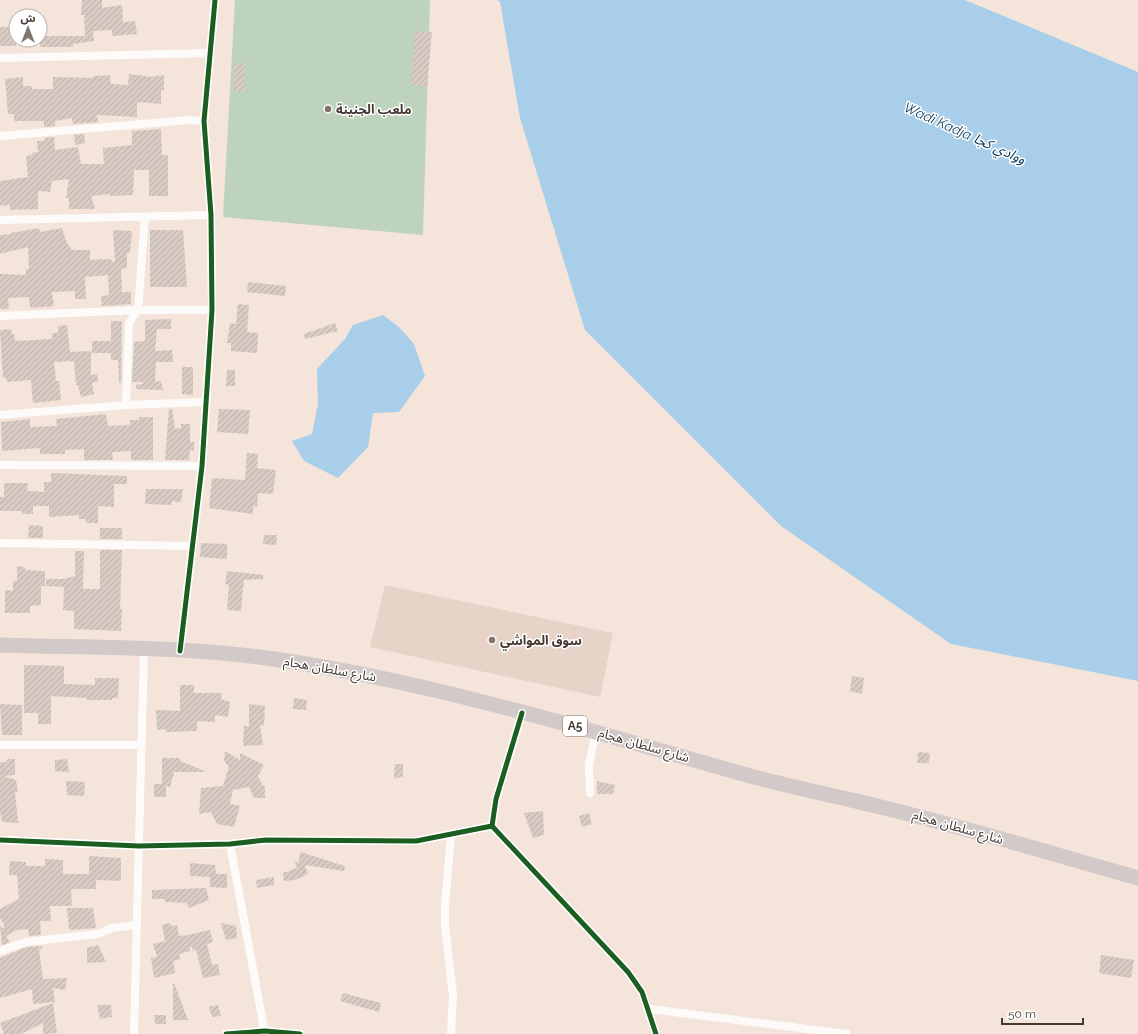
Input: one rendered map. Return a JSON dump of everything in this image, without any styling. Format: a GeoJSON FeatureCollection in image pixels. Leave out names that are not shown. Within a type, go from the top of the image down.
{"type":"FeatureCollection","features":[{"type":"Feature","properties":{"kind":"highway","name":"شارع سلطان هجام"},"geometry":{"type":"LineString","coordinates":[[0,645],[144,649],[235,654],[281,660],[364,675],[474,698],[522,713],[596,731],[761,779],[914,815],[1138,878]]}},
{"type":"Feature","properties":{"kind":"street"},"geometry":{"type":"LineString","coordinates":[[180,651],[202,466],[212,310],[211,215],[204,121],[215,0]]}},
{"type":"Feature","properties":{"kind":"street"},"geometry":{"type":"LineString","coordinates":[[0,58],[209,53]]}},
{"type":"Feature","properties":{"kind":"street"},"geometry":{"type":"LineString","coordinates":[[0,136],[190,120],[204,121]]}},
{"type":"Feature","properties":{"kind":"street"},"geometry":{"type":"LineString","coordinates":[[0,220],[211,215]]}},
{"type":"Feature","properties":{"kind":"street"},"geometry":{"type":"LineString","coordinates":[[126,405],[129,323],[138,310],[145,217]]}},
{"type":"Feature","properties":{"kind":"street"},"geometry":{"type":"LineString","coordinates":[[0,316],[138,310],[212,310]]}},
{"type":"Feature","properties":{"kind":"street"},"geometry":{"type":"LineString","coordinates":[[0,415],[126,405],[205,402]]}},
{"type":"Feature","properties":{"kind":"street"},"geometry":{"type":"LineString","coordinates":[[0,465],[202,466]]}},
{"type":"Feature","properties":{"kind":"street"},"geometry":{"type":"LineString","coordinates":[[0,543],[193,546]]}},
{"type":"Feature","properties":{"kind":"street"},"geometry":{"type":"LineString","coordinates":[[134,1034],[144,649]]}},
{"type":"Feature","properties":{"kind":"street"},"geometry":{"type":"LineString","coordinates":[[492,826],[496,799],[522,713]]}},
{"type":"Feature","properties":{"kind":"street"},"geometry":{"type":"LineString","coordinates":[[590,793],[590,765],[596,731]]}},
{"type":"Feature","properties":{"kind":"street"},"geometry":{"type":"LineString","coordinates":[[0,745],[141,745]]}},
{"type":"Feature","properties":{"kind":"street"},"geometry":{"type":"LineString","coordinates":[[0,840],[139,846],[230,844],[266,840],[416,842],[492,826]]}},
{"type":"Feature","properties":{"kind":"street"},"geometry":{"type":"LineString","coordinates":[[492,826],[628,972],[642,992],[649,1009],[656,1034]]}},
{"type":"Feature","properties":{"kind":"street"},"geometry":{"type":"LineString","coordinates":[[451,834],[445,904],[445,926],[453,995],[451,1034]]}},
{"type":"Feature","properties":{"kind":"street"},"geometry":{"type":"LineString","coordinates":[[230,844],[265,1032]]}},
{"type":"Feature","properties":{"kind":"street"},"geometry":{"type":"LineString","coordinates":[[0,951],[26,942],[98,934],[112,928],[137,925]]}},
{"type":"Feature","properties":{"kind":"street"},"geometry":{"type":"LineString","coordinates":[[649,1009],[847,1034]]}},
{"type":"Feature","properties":{"kind":"street"},"geometry":{"type":"LineString","coordinates":[[226,1034],[265,1032],[300,1034]]}},
{"type":"Feature","properties":{"kind":"shaded area","name":"سوق المواشي"},"geometry":{"type":"Polygon","coordinates":[[[385,585],[613,633],[600,697],[370,647],[385,585]]]}},
{"type":"Feature","properties":{"kind":"green space","name":"ملعب الجنينة"},"geometry":{"type":"Polygon","coordinates":[[[235,0],[430,0],[423,235],[223,217],[235,0]]]}},
{"type":"Feature","properties":{"kind":"water","name":"Wadi Kadja ووادي كجا"},"geometry":{"type":"Polygon","coordinates":[[[497,0],[965,0],[1138,72],[1138,681],[951,644],[781,526],[585,330],[520,118],[500,2],[497,0]]]}},
{"type":"Feature","properties":{"kind":"water"},"geometry":{"type":"Polygon","coordinates":[[[383,315],[399,327],[414,344],[425,376],[399,412],[373,413],[368,447],[338,478],[304,461],[292,441],[312,434],[318,404],[317,369],[345,339],[353,325],[383,315]]]}},
{"type":"Feature","properties":{"kind":"building"},"geometry":{"type":"Polygon","coordinates":[[[82,0],[102,0],[102,8],[122,5],[123,22],[135,21],[137,34],[112,36],[112,30],[93,31],[94,41],[73,44],[73,47],[48,47],[48,36],[85,36],[84,15],[81,15],[82,0]]]}},
{"type":"Feature","properties":{"kind":"building"},"geometry":{"type":"Polygon","coordinates":[[[0,27],[8,27],[8,46],[0,46],[0,27]]]}},
{"type":"Feature","properties":{"kind":"building"},"geometry":{"type":"Polygon","coordinates":[[[415,31],[432,32],[427,87],[411,85],[415,31]]]}},
{"type":"Feature","properties":{"kind":"building"},"geometry":{"type":"Polygon","coordinates":[[[235,63],[245,63],[244,92],[234,91],[235,63]]]}},
{"type":"Feature","properties":{"kind":"building"},"geometry":{"type":"Polygon","coordinates":[[[129,74],[151,77],[164,75],[164,90],[161,90],[161,104],[137,102],[137,117],[97,115],[98,122],[73,124],[72,118],[55,121],[55,126],[44,127],[44,121],[14,121],[14,114],[8,114],[5,79],[23,77],[23,86],[32,86],[32,89],[53,89],[53,77],[93,78],[93,76],[110,75],[111,84],[128,85],[129,74]]]}},
{"type":"Feature","properties":{"kind":"building"},"geometry":{"type":"Polygon","coordinates":[[[161,129],[162,155],[168,155],[168,196],[149,196],[149,170],[134,170],[133,195],[110,196],[110,194],[91,196],[95,209],[69,209],[69,198],[66,198],[69,179],[52,181],[50,192],[38,191],[38,209],[10,210],[10,205],[0,206],[0,181],[28,177],[26,156],[33,155],[32,153],[38,152],[37,141],[45,141],[44,138],[54,137],[55,150],[78,147],[81,164],[104,164],[103,148],[132,145],[132,131],[161,129]]]}},
{"type":"Feature","properties":{"kind":"building"},"geometry":{"type":"Polygon","coordinates":[[[84,134],[85,143],[75,145],[74,135],[84,134]]]}},
{"type":"Feature","properties":{"kind":"building"},"geometry":{"type":"Polygon","coordinates":[[[39,228],[40,232],[62,228],[66,241],[72,250],[90,250],[90,260],[111,259],[112,262],[115,262],[113,230],[132,231],[130,252],[127,253],[127,268],[121,269],[122,292],[131,292],[131,304],[102,306],[101,296],[109,295],[108,275],[85,277],[86,299],[75,299],[75,291],[52,292],[54,306],[30,308],[29,297],[8,298],[9,309],[0,309],[0,274],[26,275],[26,269],[29,269],[28,247],[0,254],[0,235],[39,228]]]}},
{"type":"Feature","properties":{"kind":"building"},"geometry":{"type":"Polygon","coordinates":[[[150,230],[183,230],[187,287],[150,287],[150,230]]]}},
{"type":"Feature","properties":{"kind":"building"},"geometry":{"type":"Polygon","coordinates":[[[248,282],[286,286],[285,296],[247,292],[248,282]]]}},
{"type":"Feature","properties":{"kind":"building"},"geometry":{"type":"Polygon","coordinates":[[[238,304],[249,305],[247,332],[258,333],[257,353],[231,351],[231,343],[227,343],[230,323],[236,324],[238,304]]]}},
{"type":"Feature","properties":{"kind":"building"},"geometry":{"type":"Polygon","coordinates":[[[171,319],[171,329],[157,329],[155,351],[172,350],[173,362],[156,362],[155,382],[161,381],[163,390],[136,389],[136,385],[143,384],[143,382],[132,382],[134,342],[145,341],[145,320],[171,319]]]}},
{"type":"Feature","properties":{"kind":"building"},"geometry":{"type":"Polygon","coordinates":[[[111,321],[122,321],[121,383],[119,383],[118,360],[111,360],[111,353],[92,353],[92,341],[111,341],[111,321]]]}},
{"type":"Feature","properties":{"kind":"building"},"geometry":{"type":"Polygon","coordinates":[[[335,323],[338,331],[305,339],[304,334],[335,323]]]}},
{"type":"Feature","properties":{"kind":"building"},"geometry":{"type":"Polygon","coordinates":[[[67,325],[70,352],[91,351],[91,375],[97,374],[98,378],[98,382],[92,383],[94,394],[81,397],[78,385],[76,385],[74,361],[54,362],[56,381],[59,381],[61,400],[33,403],[31,380],[7,382],[6,378],[3,378],[0,330],[11,329],[12,334],[14,334],[15,341],[52,339],[52,333],[58,333],[58,326],[67,325]]]}},
{"type":"Feature","properties":{"kind":"building"},"geometry":{"type":"Polygon","coordinates":[[[182,367],[193,367],[193,395],[182,394],[182,367]]]}},
{"type":"Feature","properties":{"kind":"building"},"geometry":{"type":"Polygon","coordinates":[[[227,370],[235,370],[235,386],[226,386],[227,370]]]}},
{"type":"Feature","properties":{"kind":"building"},"geometry":{"type":"Polygon","coordinates":[[[169,409],[172,409],[175,429],[181,428],[181,424],[190,424],[190,442],[194,442],[194,451],[190,450],[189,460],[165,460],[169,409]]]}},
{"type":"Feature","properties":{"kind":"building"},"geometry":{"type":"Polygon","coordinates":[[[219,409],[250,410],[248,434],[217,432],[219,409]]]}},
{"type":"Feature","properties":{"kind":"building"},"geometry":{"type":"Polygon","coordinates":[[[106,414],[108,426],[130,425],[130,420],[139,420],[139,417],[153,417],[153,460],[131,460],[131,451],[112,452],[113,460],[84,460],[84,449],[65,450],[65,454],[40,454],[40,448],[2,451],[1,422],[30,419],[30,427],[57,426],[56,419],[106,414]]]}},
{"type":"Feature","properties":{"kind":"building"},"geometry":{"type":"Polygon","coordinates":[[[247,453],[258,454],[257,468],[276,470],[273,494],[258,493],[257,507],[253,506],[253,514],[209,508],[212,478],[245,480],[247,453]]]}},
{"type":"Feature","properties":{"kind":"building"},"geometry":{"type":"Polygon","coordinates":[[[51,473],[127,476],[127,484],[114,484],[114,507],[98,506],[98,523],[86,523],[86,519],[79,519],[79,515],[49,517],[49,506],[33,506],[33,514],[22,514],[22,511],[0,511],[0,497],[4,497],[4,483],[28,483],[27,491],[44,492],[44,482],[51,482],[51,473]]]}},
{"type":"Feature","properties":{"kind":"building"},"geometry":{"type":"Polygon","coordinates":[[[146,489],[183,489],[181,502],[172,501],[172,505],[145,504],[146,489]]]}},
{"type":"Feature","properties":{"kind":"building"},"geometry":{"type":"Polygon","coordinates":[[[29,525],[43,526],[43,538],[28,538],[29,525]]]}},
{"type":"Feature","properties":{"kind":"building"},"geometry":{"type":"Polygon","coordinates":[[[100,528],[122,528],[122,539],[100,539],[100,528]]]}},
{"type":"Feature","properties":{"kind":"building"},"geometry":{"type":"Polygon","coordinates":[[[264,535],[277,535],[276,545],[263,544],[264,535]]]}},
{"type":"Feature","properties":{"kind":"building"},"geometry":{"type":"Polygon","coordinates":[[[201,543],[227,544],[227,559],[200,557],[201,543]]]}},
{"type":"Feature","properties":{"kind":"building"},"geometry":{"type":"Polygon","coordinates":[[[100,550],[122,550],[120,609],[122,609],[121,631],[74,629],[74,611],[63,610],[64,587],[46,586],[46,579],[63,579],[75,576],[75,551],[84,551],[83,589],[100,589],[100,550]]]}},
{"type":"Feature","properties":{"kind":"building"},"geometry":{"type":"Polygon","coordinates":[[[17,566],[25,567],[25,570],[45,571],[45,586],[41,586],[41,605],[30,606],[30,613],[5,613],[5,590],[13,591],[13,581],[17,581],[17,566]]]}},
{"type":"Feature","properties":{"kind":"building"},"geometry":{"type":"Polygon","coordinates":[[[227,571],[263,575],[263,579],[244,580],[241,611],[227,610],[229,585],[225,584],[227,571]]]}},
{"type":"Feature","properties":{"kind":"building"},"geometry":{"type":"Polygon","coordinates":[[[24,665],[64,666],[64,684],[95,685],[95,678],[119,678],[118,698],[112,698],[112,700],[87,700],[87,698],[51,696],[51,724],[38,724],[38,713],[24,713],[24,665]]]}},
{"type":"Feature","properties":{"kind":"building"},"geometry":{"type":"Polygon","coordinates":[[[852,676],[864,678],[862,694],[850,691],[852,676]]]}},
{"type":"Feature","properties":{"kind":"building"},"geometry":{"type":"Polygon","coordinates":[[[180,685],[194,685],[194,693],[222,693],[221,699],[230,702],[228,717],[215,715],[215,722],[197,721],[197,731],[166,732],[166,729],[157,730],[156,710],[180,711],[180,685]]]}},
{"type":"Feature","properties":{"kind":"building"},"geometry":{"type":"Polygon","coordinates":[[[294,698],[307,700],[306,710],[293,709],[294,698]]]}},
{"type":"Feature","properties":{"kind":"building"},"geometry":{"type":"Polygon","coordinates":[[[0,704],[22,705],[22,735],[2,735],[0,704]]]}},
{"type":"Feature","properties":{"kind":"building"},"geometry":{"type":"Polygon","coordinates":[[[249,704],[265,706],[264,726],[260,725],[263,745],[243,746],[244,726],[249,726],[249,704]]]}},
{"type":"Feature","properties":{"kind":"building"},"geometry":{"type":"Polygon","coordinates":[[[225,751],[240,760],[240,753],[264,765],[258,776],[263,786],[265,786],[265,798],[254,798],[249,787],[233,790],[230,804],[240,806],[234,827],[217,824],[211,812],[199,814],[201,788],[223,786],[229,767],[224,761],[225,751]]]}},
{"type":"Feature","properties":{"kind":"building"},"geometry":{"type":"Polygon","coordinates":[[[918,752],[930,753],[929,763],[917,763],[918,752]]]}},
{"type":"Feature","properties":{"kind":"building"},"geometry":{"type":"Polygon","coordinates":[[[162,758],[180,758],[180,761],[207,772],[174,772],[170,787],[166,786],[166,797],[154,797],[154,784],[162,784],[162,758]]]}},
{"type":"Feature","properties":{"kind":"building"},"geometry":{"type":"Polygon","coordinates":[[[7,759],[15,759],[15,775],[3,776],[16,780],[18,792],[15,792],[18,823],[2,822],[0,812],[0,762],[7,762],[7,759]]]}},
{"type":"Feature","properties":{"kind":"building"},"geometry":{"type":"Polygon","coordinates":[[[67,759],[69,772],[55,771],[55,760],[67,759]]]}},
{"type":"Feature","properties":{"kind":"building"},"geometry":{"type":"Polygon","coordinates":[[[395,764],[403,764],[403,777],[394,778],[395,764]]]}},
{"type":"Feature","properties":{"kind":"building"},"geometry":{"type":"Polygon","coordinates":[[[66,781],[85,782],[84,796],[67,795],[66,781]]]}},
{"type":"Feature","properties":{"kind":"building"},"geometry":{"type":"Polygon","coordinates":[[[597,781],[615,785],[613,794],[597,794],[597,781]]]}},
{"type":"Feature","properties":{"kind":"building"},"geometry":{"type":"Polygon","coordinates":[[[543,811],[544,835],[533,838],[524,813],[543,811]]]}},
{"type":"Feature","properties":{"kind":"building"},"geometry":{"type":"Polygon","coordinates":[[[589,813],[592,824],[582,827],[579,816],[589,813]]]}},
{"type":"Feature","properties":{"kind":"building"},"geometry":{"type":"Polygon","coordinates":[[[300,852],[345,866],[344,871],[305,865],[308,874],[295,880],[284,881],[283,873],[297,868],[295,862],[299,862],[300,852]]]}},
{"type":"Feature","properties":{"kind":"building"},"geometry":{"type":"Polygon","coordinates":[[[89,856],[121,858],[121,881],[96,880],[96,889],[71,889],[72,906],[50,906],[51,921],[40,921],[41,935],[29,936],[28,929],[17,930],[6,936],[10,942],[2,945],[0,925],[2,928],[5,927],[0,917],[0,909],[19,899],[17,875],[9,875],[10,861],[26,862],[26,866],[45,866],[45,859],[63,860],[63,874],[89,874],[89,856]]]}},
{"type":"Feature","properties":{"kind":"building"},"geometry":{"type":"Polygon","coordinates":[[[190,863],[215,865],[216,874],[227,874],[227,888],[210,887],[210,877],[190,876],[190,863]]]}},
{"type":"Feature","properties":{"kind":"building"},"geometry":{"type":"Polygon","coordinates":[[[274,877],[274,885],[257,888],[256,880],[274,877]]]}},
{"type":"Feature","properties":{"kind":"building"},"geometry":{"type":"Polygon","coordinates":[[[206,888],[209,900],[189,908],[187,903],[165,902],[165,899],[152,899],[152,890],[206,888]]]}},
{"type":"Feature","properties":{"kind":"building"},"geometry":{"type":"Polygon","coordinates":[[[67,908],[93,908],[96,928],[69,930],[67,908]]]}},
{"type":"Feature","properties":{"kind":"building"},"geometry":{"type":"Polygon","coordinates":[[[170,923],[171,926],[177,925],[179,936],[210,930],[213,942],[207,944],[212,965],[218,964],[220,975],[203,978],[196,950],[193,951],[192,947],[190,947],[190,951],[179,954],[181,959],[173,961],[175,973],[154,978],[151,958],[157,957],[153,944],[165,941],[162,925],[170,923]]]}},
{"type":"Feature","properties":{"kind":"building"},"geometry":{"type":"Polygon","coordinates":[[[221,923],[236,926],[237,938],[226,940],[221,923]]]}},
{"type":"Feature","properties":{"kind":"building"},"geometry":{"type":"Polygon","coordinates":[[[98,945],[106,962],[87,963],[87,948],[98,945]]]}},
{"type":"Feature","properties":{"kind":"building"},"geometry":{"type":"Polygon","coordinates":[[[42,946],[42,949],[39,949],[43,979],[67,978],[65,990],[53,988],[55,1002],[33,1004],[32,989],[0,998],[0,958],[27,947],[42,946]]]}},
{"type":"Feature","properties":{"kind":"building"},"geometry":{"type":"Polygon","coordinates":[[[1101,955],[1134,960],[1131,978],[1099,973],[1101,955]]]}},
{"type":"Feature","properties":{"kind":"building"},"geometry":{"type":"Polygon","coordinates":[[[174,983],[188,1020],[173,1020],[174,983]]]}},
{"type":"Feature","properties":{"kind":"building"},"geometry":{"type":"Polygon","coordinates":[[[343,993],[381,1003],[379,1012],[340,1001],[343,993]]]}},
{"type":"Feature","properties":{"kind":"building"},"geometry":{"type":"Polygon","coordinates":[[[53,1003],[57,1033],[43,1034],[43,1023],[21,1034],[4,1034],[0,1023],[53,1003]]]}},
{"type":"Feature","properties":{"kind":"building"},"geometry":{"type":"Polygon","coordinates":[[[97,1005],[111,1005],[112,1017],[100,1019],[97,1005]]]}},
{"type":"Feature","properties":{"kind":"building"},"geometry":{"type":"Polygon","coordinates":[[[218,1005],[221,1016],[212,1017],[209,1007],[218,1005]]]}},
{"type":"Feature","properties":{"kind":"building"},"geometry":{"type":"Polygon","coordinates":[[[154,1015],[166,1015],[166,1024],[155,1024],[154,1015]]]}},
{"type":"Feature","properties":{"kind":"cycle path"},"geometry":{"type":"LineString","coordinates":[[180,651],[202,466],[212,310],[211,215],[204,121],[215,0]]}},
{"type":"Feature","properties":{"kind":"cycle path"},"geometry":{"type":"LineString","coordinates":[[0,840],[139,846],[230,844],[266,840],[416,841],[492,826],[496,799],[522,713]]}},
{"type":"Feature","properties":{"kind":"cycle path"},"geometry":{"type":"LineString","coordinates":[[492,826],[628,972],[642,992],[656,1034]]}},
{"type":"Feature","properties":{"kind":"cycle path"},"geometry":{"type":"LineString","coordinates":[[226,1034],[265,1031],[300,1034]]}},
{"type":"Feature","properties":{"kind":"place","name":"ملعب الجنينة"},"geometry":{"type":"Point","coordinates":[328,109]}},
{"type":"Feature","properties":{"kind":"place","name":"سوق المواشي"},"geometry":{"type":"Point","coordinates":[492,640]}}]}
